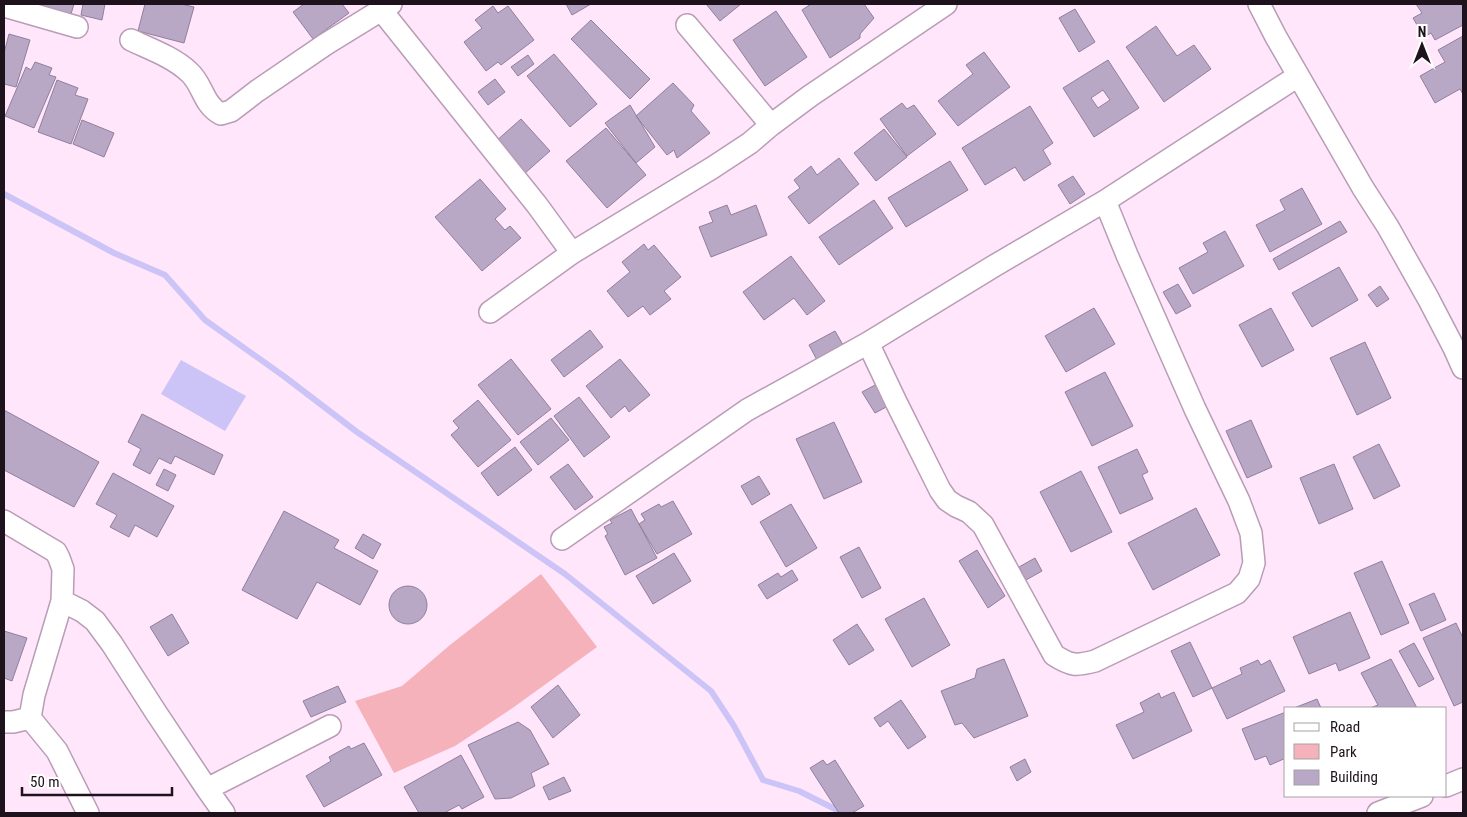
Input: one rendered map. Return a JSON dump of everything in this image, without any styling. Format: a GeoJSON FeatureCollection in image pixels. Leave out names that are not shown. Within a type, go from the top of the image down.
{"type":"FeatureCollection","features":[{"type":"Feature","properties":{"kind":"street"},"geometry":{"type":"LineString","coordinates":[[490,312],[572,253],[750,143],[810,96],[946,4]]}},
{"type":"Feature","properties":{"kind":"street"},"geometry":{"type":"LineString","coordinates":[[1259,4],[1363,188],[1459,346],[1463,368]]}},
{"type":"Feature","properties":{"kind":"street"},"geometry":{"type":"LineString","coordinates":[[4,6],[77,27]]}},
{"type":"Feature","properties":{"kind":"street"},"geometry":{"type":"LineString","coordinates":[[130,40],[176,62],[191,73],[212,110],[222,114],[231,111],[326,44],[387,7],[572,253]]}},
{"type":"Feature","properties":{"kind":"street"},"geometry":{"type":"LineString","coordinates":[[688,26],[771,125]]}},
{"type":"Feature","properties":{"kind":"street"},"geometry":{"type":"LineString","coordinates":[[562,539],[747,410],[868,343],[1105,201],[1298,76]]}},
{"type":"Feature","properties":{"kind":"street"},"geometry":{"type":"LineString","coordinates":[[868,343],[940,490],[947,500],[970,512],[983,525],[1054,655],[1063,661],[1078,665],[1095,661],[1236,593],[1249,578],[1254,563],[1251,533],[1238,500],[1130,263],[1105,201]]}},
{"type":"Feature","properties":{"kind":"street"},"geometry":{"type":"LineString","coordinates":[[4,522],[56,552],[63,569],[62,601],[36,687],[30,718],[56,751],[88,813]]}},
{"type":"Feature","properties":{"kind":"street"},"geometry":{"type":"LineString","coordinates":[[62,601],[82,611],[95,621],[117,651],[155,712],[224,813]]}},
{"type":"Feature","properties":{"kind":"street"},"geometry":{"type":"LineString","coordinates":[[4,722],[30,718]]}},
{"type":"Feature","properties":{"kind":"street"},"geometry":{"type":"LineString","coordinates":[[207,789],[330,726]]}},
{"type":"Feature","properties":{"kind":"street"},"geometry":{"type":"LineString","coordinates":[[1447,786],[1463,779]]}},
{"type":"Feature","properties":{"kind":"street"},"geometry":{"type":"LineString","coordinates":[[1378,813],[1419,797]]}},
{"type":"Feature","properties":{"kind":"green space"},"geometry":{"type":"Polygon","coordinates":[[[541,574],[597,647],[514,707],[455,746],[394,773],[355,701],[402,686],[450,645],[541,574]]]}},
{"type":"Feature","properties":{"kind":"shaded area"},"geometry":{"type":"Polygon","coordinates":[[[181,360],[246,396],[225,431],[161,394],[181,360]]]}},
{"type":"Feature","properties":{"kind":"building"},"geometry":{"type":"Polygon","coordinates":[[[34,4],[74,4],[71,14],[34,4]]]}},
{"type":"Feature","properties":{"kind":"building"},"geometry":{"type":"Polygon","coordinates":[[[83,4],[105,4],[102,20],[81,15],[83,4]]]}},
{"type":"Feature","properties":{"kind":"building"},"geometry":{"type":"Polygon","coordinates":[[[145,4],[181,4],[194,7],[184,43],[138,31],[145,4]]]}},
{"type":"Feature","properties":{"kind":"building"},"geometry":{"type":"Polygon","coordinates":[[[304,4],[342,4],[349,13],[313,39],[293,12],[304,4]]]}},
{"type":"Feature","properties":{"kind":"building"},"geometry":{"type":"Polygon","coordinates":[[[566,4],[591,4],[572,15],[566,4]]]}},
{"type":"Feature","properties":{"kind":"building"},"geometry":{"type":"Polygon","coordinates":[[[706,4],[741,4],[720,21],[706,4]]]}},
{"type":"Feature","properties":{"kind":"building"},"geometry":{"type":"Polygon","coordinates":[[[811,4],[864,4],[874,18],[860,34],[860,38],[830,58],[802,10],[811,4]]]}},
{"type":"Feature","properties":{"kind":"building"},"geometry":{"type":"Polygon","coordinates":[[[1416,4],[1463,4],[1463,25],[1435,40],[1431,33],[1424,37],[1413,18],[1422,13],[1416,4]]]}},
{"type":"Feature","properties":{"kind":"building"},"geometry":{"type":"Polygon","coordinates":[[[493,6],[498,13],[508,6],[534,40],[501,65],[498,62],[486,71],[464,42],[482,28],[475,20],[493,6]]]}},
{"type":"Feature","properties":{"kind":"building"},"geometry":{"type":"Polygon","coordinates":[[[1075,9],[1095,42],[1079,52],[1059,18],[1075,9]]]}},
{"type":"Feature","properties":{"kind":"building"},"geometry":{"type":"Polygon","coordinates":[[[776,11],[807,57],[765,86],[733,40],[776,11]]]}},
{"type":"Feature","properties":{"kind":"building"},"geometry":{"type":"Polygon","coordinates":[[[591,20],[650,79],[630,99],[571,39],[591,20]]]}},
{"type":"Feature","properties":{"kind":"building"},"geometry":{"type":"Polygon","coordinates":[[[1156,26],[1177,56],[1194,45],[1211,69],[1164,102],[1126,47],[1156,26]]]}},
{"type":"Feature","properties":{"kind":"building"},"geometry":{"type":"Polygon","coordinates":[[[9,34],[30,40],[16,87],[4,84],[4,53],[9,34]]]}},
{"type":"Feature","properties":{"kind":"building"},"geometry":{"type":"Polygon","coordinates":[[[1463,36],[1463,94],[1460,89],[1435,103],[1420,76],[1445,62],[1438,50],[1463,36]]]}},
{"type":"Feature","properties":{"kind":"building"},"geometry":{"type":"Polygon","coordinates":[[[984,52],[1010,87],[958,126],[938,101],[973,74],[966,65],[984,52]]]}},
{"type":"Feature","properties":{"kind":"building"},"geometry":{"type":"Polygon","coordinates":[[[554,54],[597,104],[570,127],[527,76],[554,54]]]}},
{"type":"Feature","properties":{"kind":"building"},"geometry":{"type":"Polygon","coordinates":[[[528,55],[534,64],[518,76],[511,67],[528,55]]]}},
{"type":"Feature","properties":{"kind":"building"},"geometry":{"type":"Polygon","coordinates":[[[1108,60],[1139,108],[1094,137],[1063,88],[1108,60]],[[1103,90],[1091,98],[1098,108],[1110,100],[1103,90]]]}},
{"type":"Feature","properties":{"kind":"building"},"geometry":{"type":"Polygon","coordinates":[[[35,62],[52,68],[49,75],[56,77],[34,128],[5,116],[26,67],[31,70],[35,62]]]}},
{"type":"Feature","properties":{"kind":"building"},"geometry":{"type":"Polygon","coordinates":[[[495,79],[505,92],[488,105],[478,92],[495,79]]]}},
{"type":"Feature","properties":{"kind":"building"},"geometry":{"type":"Polygon","coordinates":[[[57,80],[78,88],[75,95],[88,99],[71,144],[38,132],[57,80]]]}},
{"type":"Feature","properties":{"kind":"building"},"geometry":{"type":"Polygon","coordinates":[[[673,83],[694,105],[691,111],[710,133],[677,158],[674,150],[667,155],[636,116],[673,83]]]}},
{"type":"Feature","properties":{"kind":"building"},"geometry":{"type":"Polygon","coordinates":[[[902,103],[907,109],[914,105],[936,134],[907,156],[880,119],[902,103]]]}},
{"type":"Feature","properties":{"kind":"building"},"geometry":{"type":"Polygon","coordinates":[[[630,105],[655,147],[636,163],[605,123],[630,105]]]}},
{"type":"Feature","properties":{"kind":"building"},"geometry":{"type":"Polygon","coordinates":[[[1030,106],[1053,143],[1043,150],[1051,164],[1024,181],[1015,167],[985,185],[962,148],[1030,106]]]}},
{"type":"Feature","properties":{"kind":"building"},"geometry":{"type":"Polygon","coordinates":[[[521,119],[550,151],[524,174],[495,142],[521,119]]]}},
{"type":"Feature","properties":{"kind":"building"},"geometry":{"type":"Polygon","coordinates":[[[82,120],[114,133],[104,157],[73,144],[82,120]]]}},
{"type":"Feature","properties":{"kind":"building"},"geometry":{"type":"Polygon","coordinates":[[[606,128],[646,175],[607,208],[566,161],[606,128]]]}},
{"type":"Feature","properties":{"kind":"building"},"geometry":{"type":"Polygon","coordinates":[[[884,129],[907,157],[876,181],[854,153],[884,129]]]}},
{"type":"Feature","properties":{"kind":"building"},"geometry":{"type":"Polygon","coordinates":[[[839,158],[859,184],[809,224],[788,197],[800,188],[794,180],[811,166],[817,175],[839,158]]]}},
{"type":"Feature","properties":{"kind":"building"},"geometry":{"type":"Polygon","coordinates":[[[950,161],[968,190],[906,227],[888,198],[950,161]]]}},
{"type":"Feature","properties":{"kind":"building"},"geometry":{"type":"Polygon","coordinates":[[[1073,176],[1085,194],[1070,204],[1058,185],[1073,176]]]}},
{"type":"Feature","properties":{"kind":"building"},"geometry":{"type":"Polygon","coordinates":[[[480,179],[506,209],[495,219],[505,230],[510,226],[521,238],[482,271],[435,217],[480,179]]]}},
{"type":"Feature","properties":{"kind":"building"},"geometry":{"type":"Polygon","coordinates":[[[1302,188],[1322,224],[1270,252],[1256,225],[1285,210],[1280,200],[1302,188]]]}},
{"type":"Feature","properties":{"kind":"building"},"geometry":{"type":"Polygon","coordinates":[[[874,200],[893,228],[839,265],[819,237],[874,200]]]}},
{"type":"Feature","properties":{"kind":"building"},"geometry":{"type":"Polygon","coordinates":[[[727,205],[731,215],[756,205],[767,235],[711,257],[699,227],[713,222],[709,212],[727,205]]]}},
{"type":"Feature","properties":{"kind":"building"},"geometry":{"type":"Polygon","coordinates":[[[1340,221],[1347,232],[1279,270],[1273,259],[1340,221]]]}},
{"type":"Feature","properties":{"kind":"building"},"geometry":{"type":"Polygon","coordinates":[[[1225,231],[1244,266],[1193,294],[1179,268],[1208,252],[1203,243],[1225,231]]]}},
{"type":"Feature","properties":{"kind":"building"},"geometry":{"type":"Polygon","coordinates":[[[644,244],[648,250],[654,245],[681,277],[664,291],[671,299],[650,315],[643,306],[628,317],[607,291],[630,272],[622,262],[644,244]]]}},
{"type":"Feature","properties":{"kind":"building"},"geometry":{"type":"Polygon","coordinates":[[[791,256],[825,301],[807,315],[794,298],[764,320],[743,292],[791,256]]]}},
{"type":"Feature","properties":{"kind":"building"},"geometry":{"type":"Polygon","coordinates":[[[1339,267],[1358,300],[1312,327],[1292,293],[1339,267]]]}},
{"type":"Feature","properties":{"kind":"building"},"geometry":{"type":"Polygon","coordinates":[[[1178,284],[1191,306],[1176,314],[1163,292],[1178,284]]]}},
{"type":"Feature","properties":{"kind":"building"},"geometry":{"type":"Polygon","coordinates":[[[1380,286],[1389,299],[1377,307],[1368,295],[1380,286]]]}},
{"type":"Feature","properties":{"kind":"building"},"geometry":{"type":"Polygon","coordinates":[[[1094,308],[1115,344],[1066,372],[1045,336],[1094,308]]]}},
{"type":"Feature","properties":{"kind":"building"},"geometry":{"type":"Polygon","coordinates":[[[1271,308],[1294,350],[1262,367],[1239,325],[1271,308]]]}},
{"type":"Feature","properties":{"kind":"building"},"geometry":{"type":"Polygon","coordinates":[[[590,330],[603,347],[564,377],[551,360],[590,330]]]}},
{"type":"Feature","properties":{"kind":"building"},"geometry":{"type":"Polygon","coordinates":[[[835,331],[843,345],[817,360],[809,345],[835,331]]]}},
{"type":"Feature","properties":{"kind":"building"},"geometry":{"type":"Polygon","coordinates":[[[1365,342],[1391,398],[1357,415],[1330,358],[1365,342]]]}},
{"type":"Feature","properties":{"kind":"building"},"geometry":{"type":"Polygon","coordinates":[[[511,359],[551,409],[518,435],[478,385],[511,359]]]}},
{"type":"Feature","properties":{"kind":"building"},"geometry":{"type":"Polygon","coordinates":[[[620,359],[650,395],[629,412],[625,406],[611,418],[586,386],[620,359]]]}},
{"type":"Feature","properties":{"kind":"building"},"geometry":{"type":"Polygon","coordinates":[[[1105,372],[1133,426],[1092,446],[1065,392],[1105,372]]]}},
{"type":"Feature","properties":{"kind":"building"},"geometry":{"type":"Polygon","coordinates":[[[877,384],[890,405],[875,413],[862,392],[877,384]]]}},
{"type":"Feature","properties":{"kind":"building"},"geometry":{"type":"Polygon","coordinates":[[[579,397],[610,437],[584,457],[554,416],[579,397]]]}},
{"type":"Feature","properties":{"kind":"building"},"geometry":{"type":"Polygon","coordinates":[[[478,400],[511,440],[478,467],[451,435],[459,428],[453,421],[478,400]]]}},
{"type":"Feature","properties":{"kind":"building"},"geometry":{"type":"Polygon","coordinates":[[[4,410],[99,462],[74,507],[4,470],[4,410]]]}},
{"type":"Feature","properties":{"kind":"building"},"geometry":{"type":"Polygon","coordinates":[[[142,414],[223,455],[214,475],[175,456],[171,464],[159,458],[150,474],[133,465],[141,449],[128,442],[142,414]]]}},
{"type":"Feature","properties":{"kind":"building"},"geometry":{"type":"Polygon","coordinates":[[[551,418],[569,440],[538,465],[520,442],[551,418]]]}},
{"type":"Feature","properties":{"kind":"building"},"geometry":{"type":"Polygon","coordinates":[[[1251,420],[1272,467],[1247,478],[1226,431],[1251,420]]]}},
{"type":"Feature","properties":{"kind":"building"},"geometry":{"type":"Polygon","coordinates":[[[834,422],[862,482],[824,499],[796,439],[834,422]]]}},
{"type":"Feature","properties":{"kind":"building"},"geometry":{"type":"Polygon","coordinates":[[[1379,444],[1400,486],[1374,499],[1353,457],[1379,444]]]}},
{"type":"Feature","properties":{"kind":"building"},"geometry":{"type":"Polygon","coordinates":[[[515,447],[532,470],[498,496],[481,473],[515,447]]]}},
{"type":"Feature","properties":{"kind":"building"},"geometry":{"type":"Polygon","coordinates":[[[1137,449],[1148,472],[1142,475],[1153,499],[1120,514],[1098,467],[1137,449]]]}},
{"type":"Feature","properties":{"kind":"building"},"geometry":{"type":"Polygon","coordinates":[[[568,464],[593,497],[575,510],[550,477],[568,464]]]}},
{"type":"Feature","properties":{"kind":"building"},"geometry":{"type":"Polygon","coordinates":[[[1334,464],[1353,509],[1319,524],[1300,478],[1334,464]]]}},
{"type":"Feature","properties":{"kind":"building"},"geometry":{"type":"Polygon","coordinates":[[[164,469],[176,475],[168,491],[156,485],[164,469]]]}},
{"type":"Feature","properties":{"kind":"building"},"geometry":{"type":"Polygon","coordinates":[[[1081,471],[1112,532],[1071,552],[1040,492],[1081,471]]]}},
{"type":"Feature","properties":{"kind":"building"},"geometry":{"type":"Polygon","coordinates":[[[113,473],[174,506],[157,537],[135,525],[129,537],[110,527],[117,515],[96,504],[113,473]]]}},
{"type":"Feature","properties":{"kind":"building"},"geometry":{"type":"Polygon","coordinates":[[[759,476],[770,494],[752,505],[741,486],[759,476]]]}},
{"type":"Feature","properties":{"kind":"building"},"geometry":{"type":"Polygon","coordinates":[[[673,501],[692,534],[657,554],[639,524],[645,520],[641,514],[659,504],[661,507],[673,501]]]}},
{"type":"Feature","properties":{"kind":"building"},"geometry":{"type":"Polygon","coordinates":[[[791,504],[817,548],[786,567],[760,522],[791,504]]]}},
{"type":"Feature","properties":{"kind":"building"},"geometry":{"type":"Polygon","coordinates":[[[1196,508],[1220,555],[1153,590],[1128,543],[1196,508]]]}},
{"type":"Feature","properties":{"kind":"building"},"geometry":{"type":"Polygon","coordinates":[[[631,509],[657,558],[625,575],[605,536],[608,534],[604,527],[612,523],[610,520],[631,509]]]}},
{"type":"Feature","properties":{"kind":"building"},"geometry":{"type":"Polygon","coordinates":[[[284,511],[339,540],[334,548],[378,571],[360,605],[317,582],[297,619],[242,590],[284,511]]]}},
{"type":"Feature","properties":{"kind":"building"},"geometry":{"type":"Polygon","coordinates":[[[363,534],[381,544],[373,559],[355,548],[363,534]]]}},
{"type":"Feature","properties":{"kind":"building"},"geometry":{"type":"Polygon","coordinates":[[[859,547],[881,588],[862,598],[840,557],[859,547]]]}},
{"type":"Feature","properties":{"kind":"building"},"geometry":{"type":"Polygon","coordinates":[[[977,550],[1005,596],[988,608],[959,561],[977,550]]]}},
{"type":"Feature","properties":{"kind":"building"},"geometry":{"type":"Polygon","coordinates":[[[674,553],[691,581],[653,604],[636,576],[674,553]]]}},
{"type":"Feature","properties":{"kind":"building"},"geometry":{"type":"Polygon","coordinates":[[[1035,558],[1042,571],[1026,580],[1019,567],[1035,558]]]}},
{"type":"Feature","properties":{"kind":"building"},"geometry":{"type":"Polygon","coordinates":[[[1382,561],[1409,623],[1381,635],[1354,573],[1382,561]]]}},
{"type":"Feature","properties":{"kind":"building"},"geometry":{"type":"Polygon","coordinates":[[[792,570],[798,580],[767,599],[758,585],[778,573],[781,577],[792,570]]]}},
{"type":"Feature","properties":{"kind":"building"},"geometry":{"type":"Polygon","coordinates":[[[408,586],[415,587],[421,592],[426,598],[426,612],[421,618],[415,623],[408,624],[401,623],[395,618],[390,612],[389,605],[390,598],[395,592],[401,587],[408,586]]]}},
{"type":"Feature","properties":{"kind":"building"},"geometry":{"type":"Polygon","coordinates":[[[1434,593],[1446,620],[1421,631],[1409,604],[1434,593]]]}},
{"type":"Feature","properties":{"kind":"building"},"geometry":{"type":"Polygon","coordinates":[[[924,598],[950,645],[912,667],[885,619],[924,598]]]}},
{"type":"Feature","properties":{"kind":"building"},"geometry":{"type":"Polygon","coordinates":[[[1350,612],[1370,658],[1339,671],[1336,663],[1309,674],[1293,637],[1350,612]]]}},
{"type":"Feature","properties":{"kind":"building"},"geometry":{"type":"Polygon","coordinates":[[[172,614],[189,643],[168,656],[150,627],[172,614]]]}},
{"type":"Feature","properties":{"kind":"building"},"geometry":{"type":"Polygon","coordinates":[[[1456,623],[1463,638],[1463,702],[1454,706],[1423,638],[1456,623]]]}},
{"type":"Feature","properties":{"kind":"building"},"geometry":{"type":"Polygon","coordinates":[[[857,624],[874,650],[849,665],[833,640],[857,624]]]}},
{"type":"Feature","properties":{"kind":"building"},"geometry":{"type":"Polygon","coordinates":[[[4,631],[27,638],[12,681],[4,678],[4,631]]]}},
{"type":"Feature","properties":{"kind":"building"},"geometry":{"type":"Polygon","coordinates":[[[1190,642],[1212,688],[1193,697],[1171,651],[1190,642]]]}},
{"type":"Feature","properties":{"kind":"building"},"geometry":{"type":"Polygon","coordinates":[[[1414,643],[1434,679],[1419,687],[1399,651],[1414,643]]]}},
{"type":"Feature","properties":{"kind":"building"},"geometry":{"type":"Polygon","coordinates":[[[1004,659],[1028,716],[974,738],[962,723],[955,725],[941,691],[975,678],[977,669],[1004,659]]]}},
{"type":"Feature","properties":{"kind":"building"},"geometry":{"type":"Polygon","coordinates":[[[1391,659],[1416,707],[1373,707],[1378,705],[1361,673],[1391,659]]]}},
{"type":"Feature","properties":{"kind":"building"},"geometry":{"type":"Polygon","coordinates":[[[1258,660],[1261,665],[1270,660],[1285,691],[1227,719],[1212,688],[1242,674],[1240,668],[1258,660]]]}},
{"type":"Feature","properties":{"kind":"building"},"geometry":{"type":"Polygon","coordinates":[[[558,685],[580,715],[553,738],[531,707],[558,685]]]}},
{"type":"Feature","properties":{"kind":"building"},"geometry":{"type":"Polygon","coordinates":[[[338,686],[346,702],[311,717],[303,701],[338,686]]]}},
{"type":"Feature","properties":{"kind":"building"},"geometry":{"type":"Polygon","coordinates":[[[1174,692],[1192,731],[1133,759],[1116,725],[1144,712],[1140,703],[1159,693],[1161,698],[1174,692]]]}},
{"type":"Feature","properties":{"kind":"building"},"geometry":{"type":"Polygon","coordinates":[[[1317,699],[1321,707],[1297,707],[1317,699]]]}},
{"type":"Feature","properties":{"kind":"building"},"geometry":{"type":"Polygon","coordinates":[[[901,700],[926,737],[908,749],[888,721],[880,727],[874,718],[901,700]]]}},
{"type":"Feature","properties":{"kind":"building"},"geometry":{"type":"Polygon","coordinates":[[[1284,713],[1284,759],[1270,765],[1266,756],[1255,760],[1242,729],[1284,713]]]}},
{"type":"Feature","properties":{"kind":"building"},"geometry":{"type":"Polygon","coordinates":[[[518,722],[530,730],[549,764],[531,773],[535,786],[511,798],[495,799],[468,745],[518,722]]]}},
{"type":"Feature","properties":{"kind":"building"},"geometry":{"type":"Polygon","coordinates":[[[364,743],[382,775],[324,807],[306,776],[331,761],[329,757],[349,746],[351,749],[364,743]]]}},
{"type":"Feature","properties":{"kind":"building"},"geometry":{"type":"Polygon","coordinates":[[[461,755],[484,797],[462,809],[459,805],[444,813],[419,813],[404,787],[461,755]]]}},
{"type":"Feature","properties":{"kind":"building"},"geometry":{"type":"Polygon","coordinates":[[[1025,759],[1031,772],[1017,781],[1010,767],[1025,759]]]}},
{"type":"Feature","properties":{"kind":"building"},"geometry":{"type":"Polygon","coordinates":[[[823,760],[827,765],[835,760],[864,806],[852,813],[839,813],[810,768],[823,760]]]}},
{"type":"Feature","properties":{"kind":"building"},"geometry":{"type":"Polygon","coordinates":[[[564,777],[571,791],[549,800],[543,787],[564,777]]]}},
{"type":"Feature","properties":{"kind":"waterway"},"geometry":{"type":"LineString","coordinates":[[4,194],[114,253],[165,275],[205,320],[285,377],[357,432],[565,574],[711,691],[734,726],[763,780],[799,791],[835,809],[839,813]]}}]}
